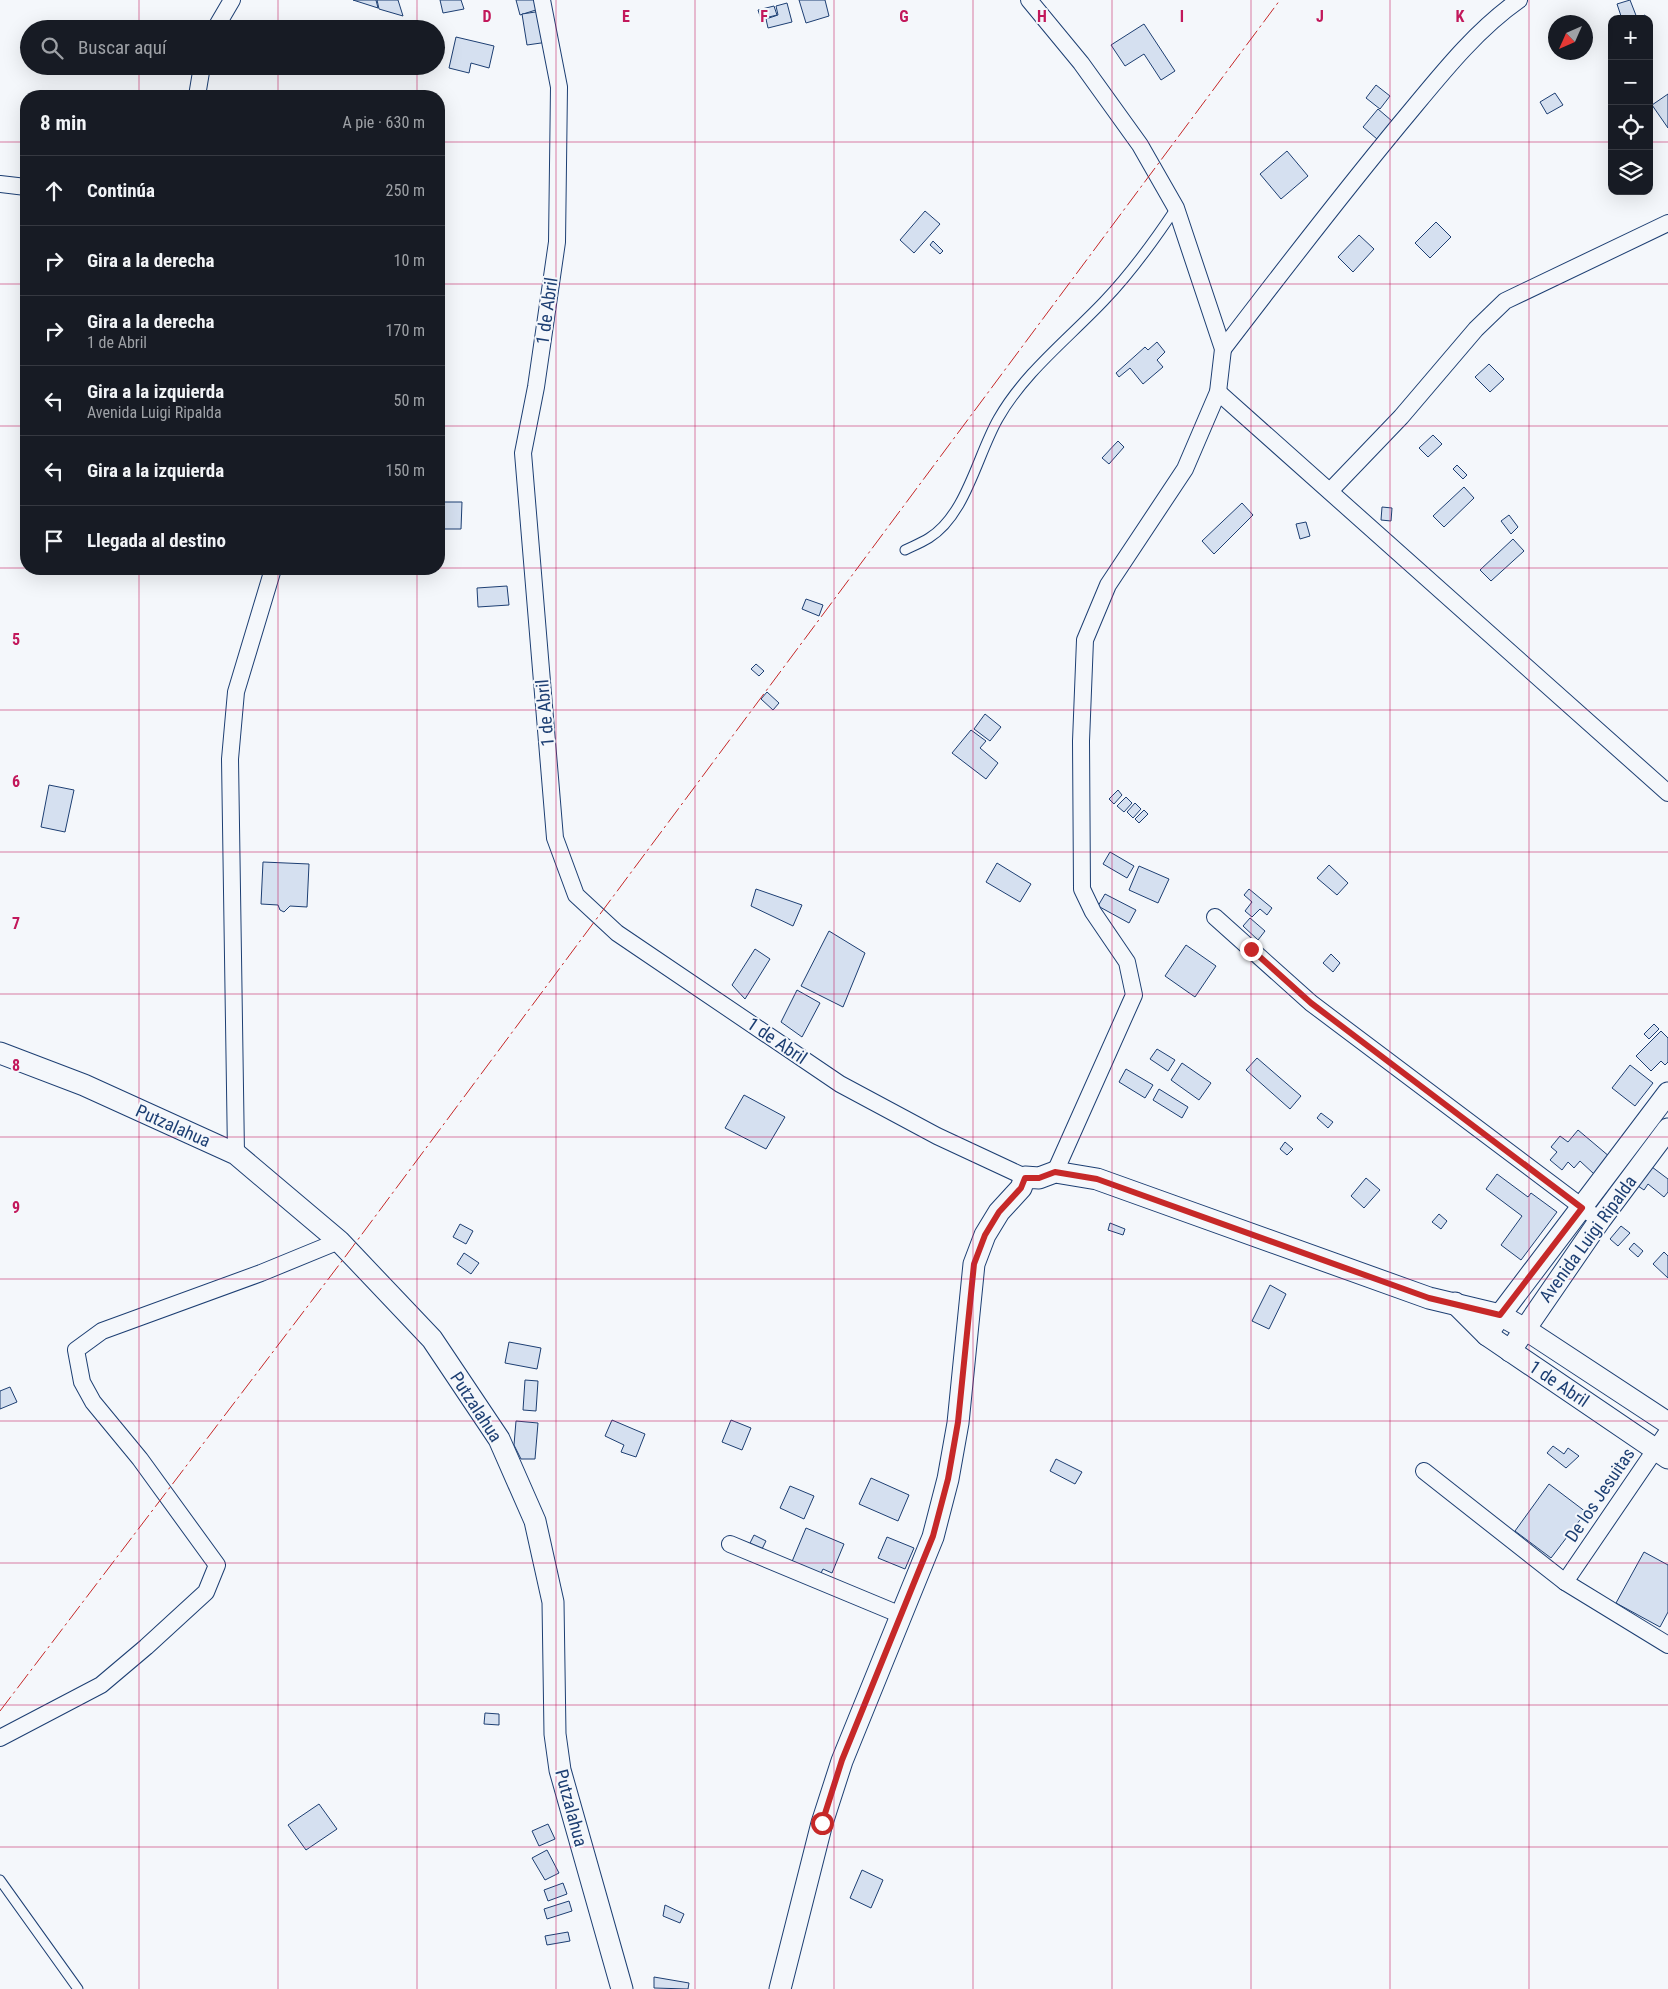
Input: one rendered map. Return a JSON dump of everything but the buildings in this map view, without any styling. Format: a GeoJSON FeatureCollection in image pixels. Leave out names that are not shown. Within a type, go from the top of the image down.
{"type":"FeatureCollection","features":[{"type":"Feature","properties":{"kind":"street"},"geometry":{"type":"LineString","coordinates":[[220,20],[232,0]]}},
{"type":"Feature","properties":{"kind":"street","name":"1 de Abril"},"geometry":{"type":"LineString","coordinates":[[542,0],[559,87],[557,242],[536,387],[523,454],[555,838],[576,895],[617,933],[840,1084],[937,1136],[1025,1178]]}},
{"type":"Feature","properties":{"kind":"street"},"geometry":{"type":"LineString","coordinates":[[780,1989],[822,1823],[842,1760],[933,1536],[948,1479],[958,1422],[974,1264],[985,1235],[999,1212],[1021,1188],[1025,1178],[1039,1178],[1055,1172],[1134,995],[1127,962],[1093,912],[1082,889],[1081,741],[1085,640],[1108,584],[1185,468],[1218,392],[1223,349],[1176,208],[1140,145],[1080,63],[1030,0]]}},
{"type":"Feature","properties":{"kind":"street"},"geometry":{"type":"LineString","coordinates":[[1223,349],[1323,217],[1452,62],[1481,32],[1520,0]]}},
{"type":"Feature","properties":{"kind":"street"},"geometry":{"type":"LineString","coordinates":[[198,90],[200,75]]}},
{"type":"Feature","properties":{"kind":"street"},"geometry":{"type":"LineString","coordinates":[[0,184],[20,186]]}},
{"type":"Feature","properties":{"kind":"street"},"geometry":{"type":"LineString","coordinates":[[1330,491],[1401,417],[1476,329],[1504,301],[1668,222]]}},
{"type":"Feature","properties":{"kind":"street"},"geometry":{"type":"LineString","coordinates":[[1218,392],[1668,793]]}},
{"type":"Feature","properties":{"kind":"street"},"geometry":{"type":"LineString","coordinates":[[236,1154],[230,760],[236,692],[271,575]]}},
{"type":"Feature","properties":{"kind":"street"},"geometry":{"type":"LineString","coordinates":[[1215,916],[1311,1003],[1600,1220]]}},
{"type":"Feature","properties":{"kind":"street","name":"Putzalahua"},"geometry":{"type":"LineString","coordinates":[[0,1053],[84,1085],[236,1154],[339,1241],[432,1339],[499,1439],[535,1521],[553,1602],[555,1734],[560,1770],[622,1989]]}},
{"type":"Feature","properties":{"kind":"street","name":"Avenida Luigi Ripalda"},"geometry":{"type":"LineString","coordinates":[[1487,1336],[1500,1315],[1668,1093]]}},
{"type":"Feature","properties":{"kind":"street","name":"Avenida Luigi Ripalda"},"geometry":{"type":"LineString","coordinates":[[1510,1351],[1600,1220],[1668,1129]]}},
{"type":"Feature","properties":{"kind":"street","name":"1 de Abril"},"geometry":{"type":"LineString","coordinates":[[1055,1172],[1097,1179],[1429,1298],[1500,1315],[1668,1423]]}},
{"type":"Feature","properties":{"kind":"street"},"geometry":{"type":"LineString","coordinates":[[0,1738],[101,1685],[206,1592],[217,1565],[140,1459],[93,1402],[82,1382],[76,1350],[102,1331],[261,1273],[339,1241]]}},
{"type":"Feature","properties":{"kind":"street","name":"1 de Abril"},"geometry":{"type":"LineString","coordinates":[[1455,1303],[1487,1336],[1661,1453]]}},
{"type":"Feature","properties":{"kind":"street","name":"De los Jesuitas"},"geometry":{"type":"LineString","coordinates":[[1566,1582],[1661,1453],[1668,1431]]}},
{"type":"Feature","properties":{"kind":"street"},"geometry":{"type":"LineString","coordinates":[[1424,1471],[1566,1582],[1668,1645]]}},
{"type":"Feature","properties":{"kind":"street"},"geometry":{"type":"LineString","coordinates":[[730,1544],[901,1615]]}},
{"type":"Feature","properties":{"kind":"lane"},"geometry":{"type":"LineString","coordinates":[[905,550],[930,538],[949,520],[967,489],[983,448],[999,417],[1022,385],[1105,300],[1145,253],[1176,208]]}},
{"type":"Feature","properties":{"kind":"lane"},"geometry":{"type":"LineString","coordinates":[[0,1880],[78,1989]]}},
{"type":"Feature","properties":{"kind":"power"},"geometry":{"type":"LineString","coordinates":[[0,1711],[342,1261],[1280,0]]}},
{"type":"Feature","properties":{"kind":"route"},"geometry":{"type":"LineString","coordinates":[[822,1823],[842,1760],[933,1536],[948,1479],[958,1422],[974,1264],[985,1235],[999,1212],[1021,1188],[1025,1178],[1039,1178],[1055,1172],[1097,1179],[1367,1274],[1429,1298],[1500,1315],[1582,1208],[1311,1003],[1283,980],[1251,949]]}}]}
